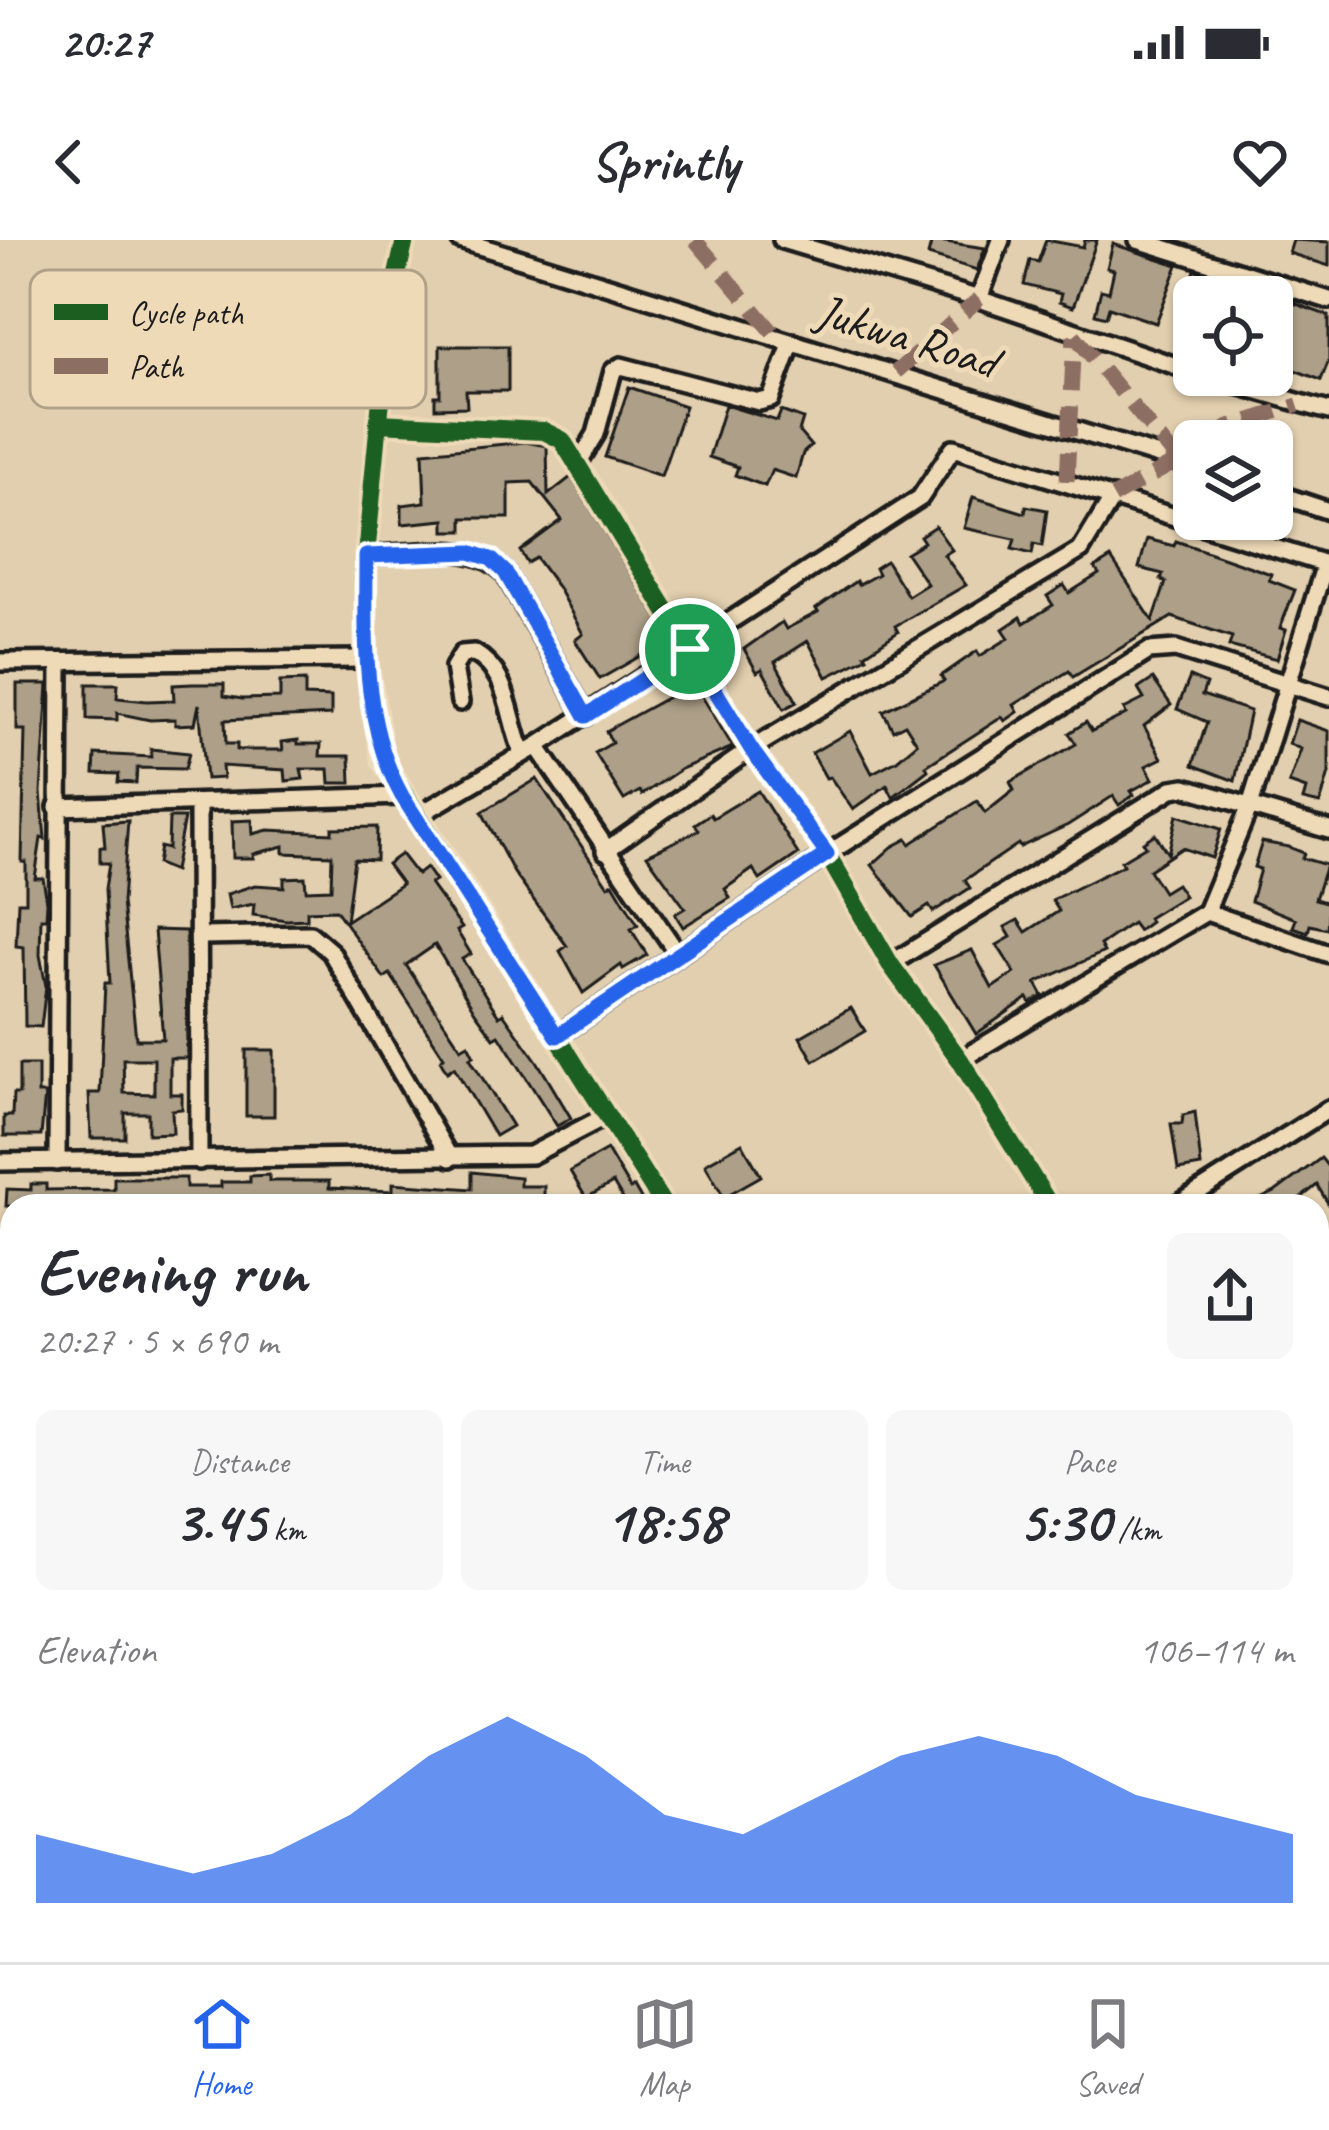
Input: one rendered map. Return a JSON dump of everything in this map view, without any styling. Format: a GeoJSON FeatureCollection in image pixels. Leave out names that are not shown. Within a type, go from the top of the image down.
{"type":"FeatureCollection","features":[{"type":"Feature","properties":{"kind":"street"},"geometry":{"type":"LineString","coordinates":[[398,270],[405,240]]}},
{"type":"Feature","properties":{"kind":"street","name":"Jukwa Road"},"geometry":{"type":"LineString","coordinates":[[460,240],[1173,460]]}},
{"type":"Feature","properties":{"kind":"street"},"geometry":{"type":"LineString","coordinates":[[782,240],[979,299],[1173,365]]}},
{"type":"Feature","properties":{"kind":"street"},"geometry":{"type":"LineString","coordinates":[[979,299],[1001,240]]}},
{"type":"Feature","properties":{"kind":"street"},"geometry":{"type":"LineString","coordinates":[[1138,240],[1329,300]]}},
{"type":"Feature","properties":{"kind":"street"},"geometry":{"type":"LineString","coordinates":[[577,465],[596,434],[613,371],[620,366],[759,402],[771,399],[778,389],[792,342]]}},
{"type":"Feature","properties":{"kind":"street"},"geometry":{"type":"LineString","coordinates":[[1287,396],[1328,406]]}},
{"type":"Feature","properties":{"kind":"street"},"geometry":{"type":"LineString","coordinates":[[380,408],[366,556],[367,659],[382,760],[656,1194]]}},
{"type":"Feature","properties":{"kind":"street"},"geometry":{"type":"LineString","coordinates":[[378,423],[551,433],[562,440],[751,749],[827,854],[890,964],[960,1060],[1044,1194]]}},
{"type":"Feature","properties":{"kind":"street"},"geometry":{"type":"LineString","coordinates":[[417,816],[586,716],[920,498],[953,448],[1327,565],[1250,806],[1206,912],[960,1060]]}},
{"type":"Feature","properties":{"kind":"street"},"geometry":{"type":"LineString","coordinates":[[605,850],[751,749],[1082,550],[1113,497]]}},
{"type":"Feature","properties":{"kind":"street"},"geometry":{"type":"LineString","coordinates":[[1293,499],[1329,511]]}},
{"type":"Feature","properties":{"kind":"street"},"geometry":{"type":"LineString","coordinates":[[366,556],[470,552],[491,559],[505,572],[586,716]]}},
{"type":"Feature","properties":{"kind":"street"},"geometry":{"type":"LineString","coordinates":[[557,1036],[827,854],[1149,651],[1176,649],[1329,697]]}},
{"type":"Feature","properties":{"kind":"street"},"geometry":{"type":"LineString","coordinates":[[460,702],[454,667],[462,654],[473,653],[496,669],[504,685],[509,722],[678,954]]}},
{"type":"Feature","properties":{"kind":"street"},"geometry":{"type":"LineString","coordinates":[[0,662],[367,659]]}},
{"type":"Feature","properties":{"kind":"street"},"geometry":{"type":"LineString","coordinates":[[57,1162],[60,663]]}},
{"type":"Feature","properties":{"kind":"street"},"geometry":{"type":"LineString","coordinates":[[890,964],[1167,791],[1185,788],[1329,830]]}},
{"type":"Feature","properties":{"kind":"street"},"geometry":{"type":"LineString","coordinates":[[57,807],[402,796]]}},
{"type":"Feature","properties":{"kind":"street"},"geometry":{"type":"LineString","coordinates":[[198,804],[200,1161]]}},
{"type":"Feature","properties":{"kind":"street"},"geometry":{"type":"LineString","coordinates":[[1206,912],[1329,954]]}},
{"type":"Feature","properties":{"kind":"street"},"geometry":{"type":"LineString","coordinates":[[201,936],[310,934],[331,952],[450,1158]]}},
{"type":"Feature","properties":{"kind":"street"},"geometry":{"type":"LineString","coordinates":[[1195,1194],[1329,1109]]}},
{"type":"Feature","properties":{"kind":"street"},"geometry":{"type":"LineString","coordinates":[[0,1162],[539,1154],[606,1116]]}},
{"type":"Feature","properties":{"kind":"building"},"geometry":{"type":"Polygon","coordinates":[[[932,240],[985,248],[977,270],[928,255],[932,240]]]}},
{"type":"Feature","properties":{"kind":"building"},"geometry":{"type":"Polygon","coordinates":[[[1046,240],[1083,247],[1085,240],[1097,240],[1073,307],[1059,302],[1061,294],[1024,285],[1030,260],[1038,262],[1046,240]]]}},
{"type":"Feature","properties":{"kind":"building"},"geometry":{"type":"Polygon","coordinates":[[[1293,240],[1329,242],[1329,266],[1289,253],[1293,240]]]}},
{"type":"Feature","properties":{"kind":"building"},"geometry":{"type":"Polygon","coordinates":[[[1113,244],[1178,265],[1156,323],[1109,307],[1106,317],[1095,314],[1101,290],[1109,292],[1114,270],[1107,268],[1113,244]]]}},
{"type":"Feature","properties":{"kind":"building"},"geometry":{"type":"Polygon","coordinates":[[[1293,303],[1329,316],[1329,360],[1321,380],[1293,369],[1293,303]]]}},
{"type":"Feature","properties":{"kind":"building"},"geometry":{"type":"Polygon","coordinates":[[[440,346],[508,346],[508,391],[466,391],[467,407],[435,408],[435,396],[440,396],[440,346]]]}},
{"type":"Feature","properties":{"kind":"building"},"geometry":{"type":"Polygon","coordinates":[[[629,387],[685,406],[661,476],[605,457],[629,387]]]}},
{"type":"Feature","properties":{"kind":"building"},"geometry":{"type":"Polygon","coordinates":[[[725,405],[777,421],[781,411],[803,419],[799,432],[811,446],[803,453],[796,478],[772,470],[765,486],[735,475],[738,467],[709,457],[725,405]]]}},
{"type":"Feature","properties":{"kind":"building"},"geometry":{"type":"Polygon","coordinates":[[[525,442],[547,446],[548,495],[571,477],[670,639],[600,679],[575,640],[583,634],[558,588],[536,558],[527,563],[520,551],[562,520],[532,482],[509,483],[509,518],[463,518],[463,531],[445,531],[445,520],[402,524],[402,505],[425,502],[423,452],[525,442]]]}},
{"type":"Feature","properties":{"kind":"building"},"geometry":{"type":"Polygon","coordinates":[[[973,497],[1025,513],[1026,506],[1047,510],[1042,546],[1034,544],[1032,554],[1012,549],[1015,539],[964,528],[973,497]]]}},
{"type":"Feature","properties":{"kind":"building"},"geometry":{"type":"Polygon","coordinates":[[[935,526],[952,550],[944,555],[966,585],[895,626],[898,632],[867,657],[827,677],[808,641],[775,662],[797,702],[784,709],[762,669],[757,672],[744,649],[782,622],[786,629],[818,612],[856,581],[858,585],[878,574],[875,568],[886,561],[908,596],[927,584],[906,553],[924,542],[920,536],[935,526]]]}},
{"type":"Feature","properties":{"kind":"building"},"geometry":{"type":"Polygon","coordinates":[[[1147,539],[1174,546],[1176,541],[1271,574],[1269,580],[1295,590],[1280,628],[1286,630],[1277,659],[1229,646],[1232,637],[1172,617],[1073,677],[1069,671],[1014,705],[1018,712],[1005,721],[1002,717],[926,766],[928,770],[893,797],[887,785],[853,810],[830,777],[826,778],[812,753],[850,731],[872,773],[897,760],[917,743],[905,724],[893,730],[883,711],[944,681],[941,676],[977,651],[980,656],[1009,638],[1003,629],[1021,617],[1024,623],[1053,605],[1047,596],[1064,585],[1069,593],[1099,574],[1095,568],[1111,558],[1153,621],[1166,582],[1161,580],[1163,574],[1139,568],[1147,539]]]}},
{"type":"Feature","properties":{"kind":"building"},"geometry":{"type":"Polygon","coordinates":[[[1190,677],[1206,684],[1202,695],[1250,711],[1235,781],[1193,765],[1207,722],[1177,709],[1190,677]]]}},
{"type":"Feature","properties":{"kind":"building"},"geometry":{"type":"Polygon","coordinates":[[[1153,679],[1171,705],[1144,726],[1162,758],[1146,766],[1153,779],[1131,791],[1134,795],[1119,805],[1113,796],[1068,825],[1018,844],[965,880],[970,888],[933,912],[929,906],[912,917],[872,865],[892,847],[907,839],[910,844],[977,801],[985,813],[1014,790],[1010,782],[1076,744],[1069,733],[1086,722],[1092,731],[1126,714],[1124,709],[1144,699],[1138,689],[1153,679]]]}},
{"type":"Feature","properties":{"kind":"building"},"geometry":{"type":"Polygon","coordinates":[[[305,681],[305,696],[331,697],[331,715],[225,720],[226,744],[237,744],[237,750],[283,750],[282,742],[321,744],[320,756],[350,756],[351,783],[330,783],[329,769],[301,769],[303,779],[286,781],[285,770],[222,766],[223,778],[206,779],[199,704],[195,724],[175,725],[175,719],[117,713],[117,720],[87,719],[87,684],[118,684],[117,698],[147,701],[174,700],[173,685],[192,684],[224,684],[224,696],[242,699],[280,698],[280,682],[305,681]]]}},
{"type":"Feature","properties":{"kind":"building"},"geometry":{"type":"Polygon","coordinates":[[[694,683],[733,747],[624,800],[595,753],[612,743],[606,731],[694,683]]]}},
{"type":"Feature","properties":{"kind":"building"},"geometry":{"type":"Polygon","coordinates":[[[17,684],[48,684],[41,792],[45,839],[41,838],[35,878],[43,878],[47,902],[46,918],[41,918],[40,955],[46,986],[41,1027],[25,1026],[24,947],[16,946],[18,902],[26,902],[26,862],[22,862],[25,730],[17,730],[17,684]]]}},
{"type":"Feature","properties":{"kind":"building"},"geometry":{"type":"Polygon","coordinates":[[[1297,720],[1329,731],[1329,773],[1320,804],[1303,800],[1306,789],[1289,783],[1301,749],[1289,744],[1297,720]]]}},
{"type":"Feature","properties":{"kind":"building"},"geometry":{"type":"Polygon","coordinates":[[[151,749],[189,753],[185,769],[137,768],[136,783],[118,782],[119,774],[94,773],[95,754],[151,757],[151,749]]]}},
{"type":"Feature","properties":{"kind":"building"},"geometry":{"type":"Polygon","coordinates":[[[537,779],[608,886],[613,883],[638,925],[631,929],[647,955],[623,969],[621,965],[583,993],[560,951],[567,946],[514,873],[482,812],[537,779]]]}},
{"type":"Feature","properties":{"kind":"building"},"geometry":{"type":"Polygon","coordinates":[[[758,791],[798,854],[760,880],[753,869],[725,889],[730,898],[683,927],[675,914],[685,908],[647,855],[699,830],[695,824],[710,814],[713,818],[758,791]]]}},
{"type":"Feature","properties":{"kind":"building"},"geometry":{"type":"Polygon","coordinates":[[[1177,815],[1221,829],[1212,858],[1182,848],[1149,870],[1163,892],[1176,884],[1184,896],[1148,918],[1150,922],[1138,931],[1132,923],[1100,945],[1104,952],[1036,983],[1043,996],[1031,1003],[1028,998],[976,1034],[934,965],[972,950],[992,988],[1015,973],[997,945],[1011,937],[1005,927],[1018,920],[1026,932],[1059,911],[1052,900],[1123,865],[1121,861],[1146,846],[1143,842],[1155,834],[1168,854],[1177,815]]]}},
{"type":"Feature","properties":{"kind":"building"},"geometry":{"type":"Polygon","coordinates":[[[169,818],[184,818],[174,871],[157,864],[160,847],[168,849],[169,818]]]}},
{"type":"Feature","properties":{"kind":"building"},"geometry":{"type":"Polygon","coordinates":[[[252,820],[253,834],[377,827],[376,860],[354,859],[346,921],[402,884],[387,864],[401,854],[417,875],[426,868],[435,881],[430,884],[462,928],[457,931],[471,954],[462,959],[499,1016],[503,1013],[537,1061],[571,1118],[557,1126],[499,1035],[494,1038],[475,1012],[435,945],[406,965],[461,1048],[468,1044],[474,1056],[470,1058],[512,1126],[495,1136],[454,1067],[447,1072],[440,1060],[444,1057],[390,974],[384,978],[336,910],[307,911],[307,919],[286,920],[253,915],[254,904],[230,909],[227,894],[255,885],[284,887],[284,878],[305,877],[306,890],[331,889],[332,855],[284,853],[284,846],[253,854],[254,858],[233,858],[232,821],[252,820]]]}},
{"type":"Feature","properties":{"kind":"building"},"geometry":{"type":"Polygon","coordinates":[[[128,821],[122,902],[136,1039],[163,1039],[154,930],[186,931],[187,1058],[170,1058],[170,1094],[182,1094],[182,1109],[172,1110],[173,1133],[148,1134],[148,1113],[125,1113],[125,1138],[91,1138],[89,1093],[100,1093],[105,983],[110,983],[105,889],[109,863],[100,863],[100,847],[105,847],[103,823],[128,821]],[[123,1059],[124,1093],[154,1094],[154,1059],[123,1059]]]}},
{"type":"Feature","properties":{"kind":"building"},"geometry":{"type":"Polygon","coordinates":[[[1262,842],[1289,847],[1304,853],[1302,858],[1326,865],[1315,899],[1329,903],[1327,929],[1310,925],[1308,932],[1293,927],[1296,919],[1251,901],[1262,842]]]}},
{"type":"Feature","properties":{"kind":"building"},"geometry":{"type":"Polygon","coordinates":[[[851,1008],[865,1031],[814,1061],[800,1037],[851,1008]]]}},
{"type":"Feature","properties":{"kind":"building"},"geometry":{"type":"Polygon","coordinates":[[[246,1050],[274,1050],[274,1116],[246,1116],[246,1050]]]}},
{"type":"Feature","properties":{"kind":"building"},"geometry":{"type":"Polygon","coordinates":[[[19,1065],[38,1065],[38,1094],[45,1094],[41,1136],[4,1136],[4,1116],[12,1116],[13,1094],[19,1094],[19,1065]]]}},
{"type":"Feature","properties":{"kind":"building"},"geometry":{"type":"Polygon","coordinates":[[[1195,1112],[1201,1166],[1178,1170],[1171,1124],[1182,1124],[1183,1115],[1195,1112]]]}},
{"type":"Feature","properties":{"kind":"building"},"geometry":{"type":"Polygon","coordinates":[[[742,1143],[761,1176],[722,1194],[705,1164],[742,1143]]]}},
{"type":"Feature","properties":{"kind":"building"},"geometry":{"type":"Polygon","coordinates":[[[607,1150],[630,1189],[634,1187],[638,1194],[620,1194],[613,1183],[584,1194],[570,1171],[607,1150]]]}},
{"type":"Feature","properties":{"kind":"building"},"geometry":{"type":"Polygon","coordinates":[[[1321,1158],[1329,1168],[1329,1194],[1322,1194],[1317,1185],[1306,1194],[1271,1194],[1321,1158]]]}},
{"type":"Feature","properties":{"kind":"building"},"geometry":{"type":"Polygon","coordinates":[[[472,1172],[520,1177],[520,1186],[544,1186],[544,1194],[7,1194],[7,1189],[31,1190],[31,1184],[46,1184],[46,1190],[114,1189],[114,1178],[186,1178],[186,1187],[221,1187],[221,1182],[250,1182],[250,1176],[269,1175],[269,1181],[329,1181],[329,1188],[393,1191],[393,1183],[472,1189],[472,1172]]]}},
{"type":"Feature","properties":{"kind":"marked path"},"geometry":{"type":"LineString","coordinates":[[695,240],[777,337]]}},
{"type":"Feature","properties":{"kind":"marked path"},"geometry":{"type":"LineString","coordinates":[[896,372],[979,299]]}},
{"type":"Feature","properties":{"kind":"marked path"},"geometry":{"type":"LineString","coordinates":[[1074,335],[1173,455]]}},
{"type":"Feature","properties":{"kind":"marked path"},"geometry":{"type":"LineString","coordinates":[[1067,481],[1074,335]]}},
{"type":"Feature","properties":{"kind":"marked path"},"geometry":{"type":"LineString","coordinates":[[1251,420],[1298,405]]}},
{"type":"Feature","properties":{"kind":"marked path"},"geometry":{"type":"LineString","coordinates":[[1113,497],[1173,464]]}},
{"type":"Feature","properties":{"kind":"cycle path"},"geometry":{"type":"LineString","coordinates":[[398,270],[405,240]]}},
{"type":"Feature","properties":{"kind":"cycle path"},"geometry":{"type":"LineString","coordinates":[[380,408],[366,556],[366,659],[383,760],[656,1194]]}},
{"type":"Feature","properties":{"kind":"cycle path"},"geometry":{"type":"LineString","coordinates":[[378,423],[544,431],[562,440],[751,749],[827,854],[890,964],[960,1060],[1043,1194]]}},
{"type":"Feature","properties":{"kind":"route"},"geometry":{"type":"LineString","coordinates":[[470,552],[491,559],[505,572],[586,716],[690,649],[751,749],[827,854],[557,1036],[382,760],[367,659],[366,556],[470,552]]}}]}
